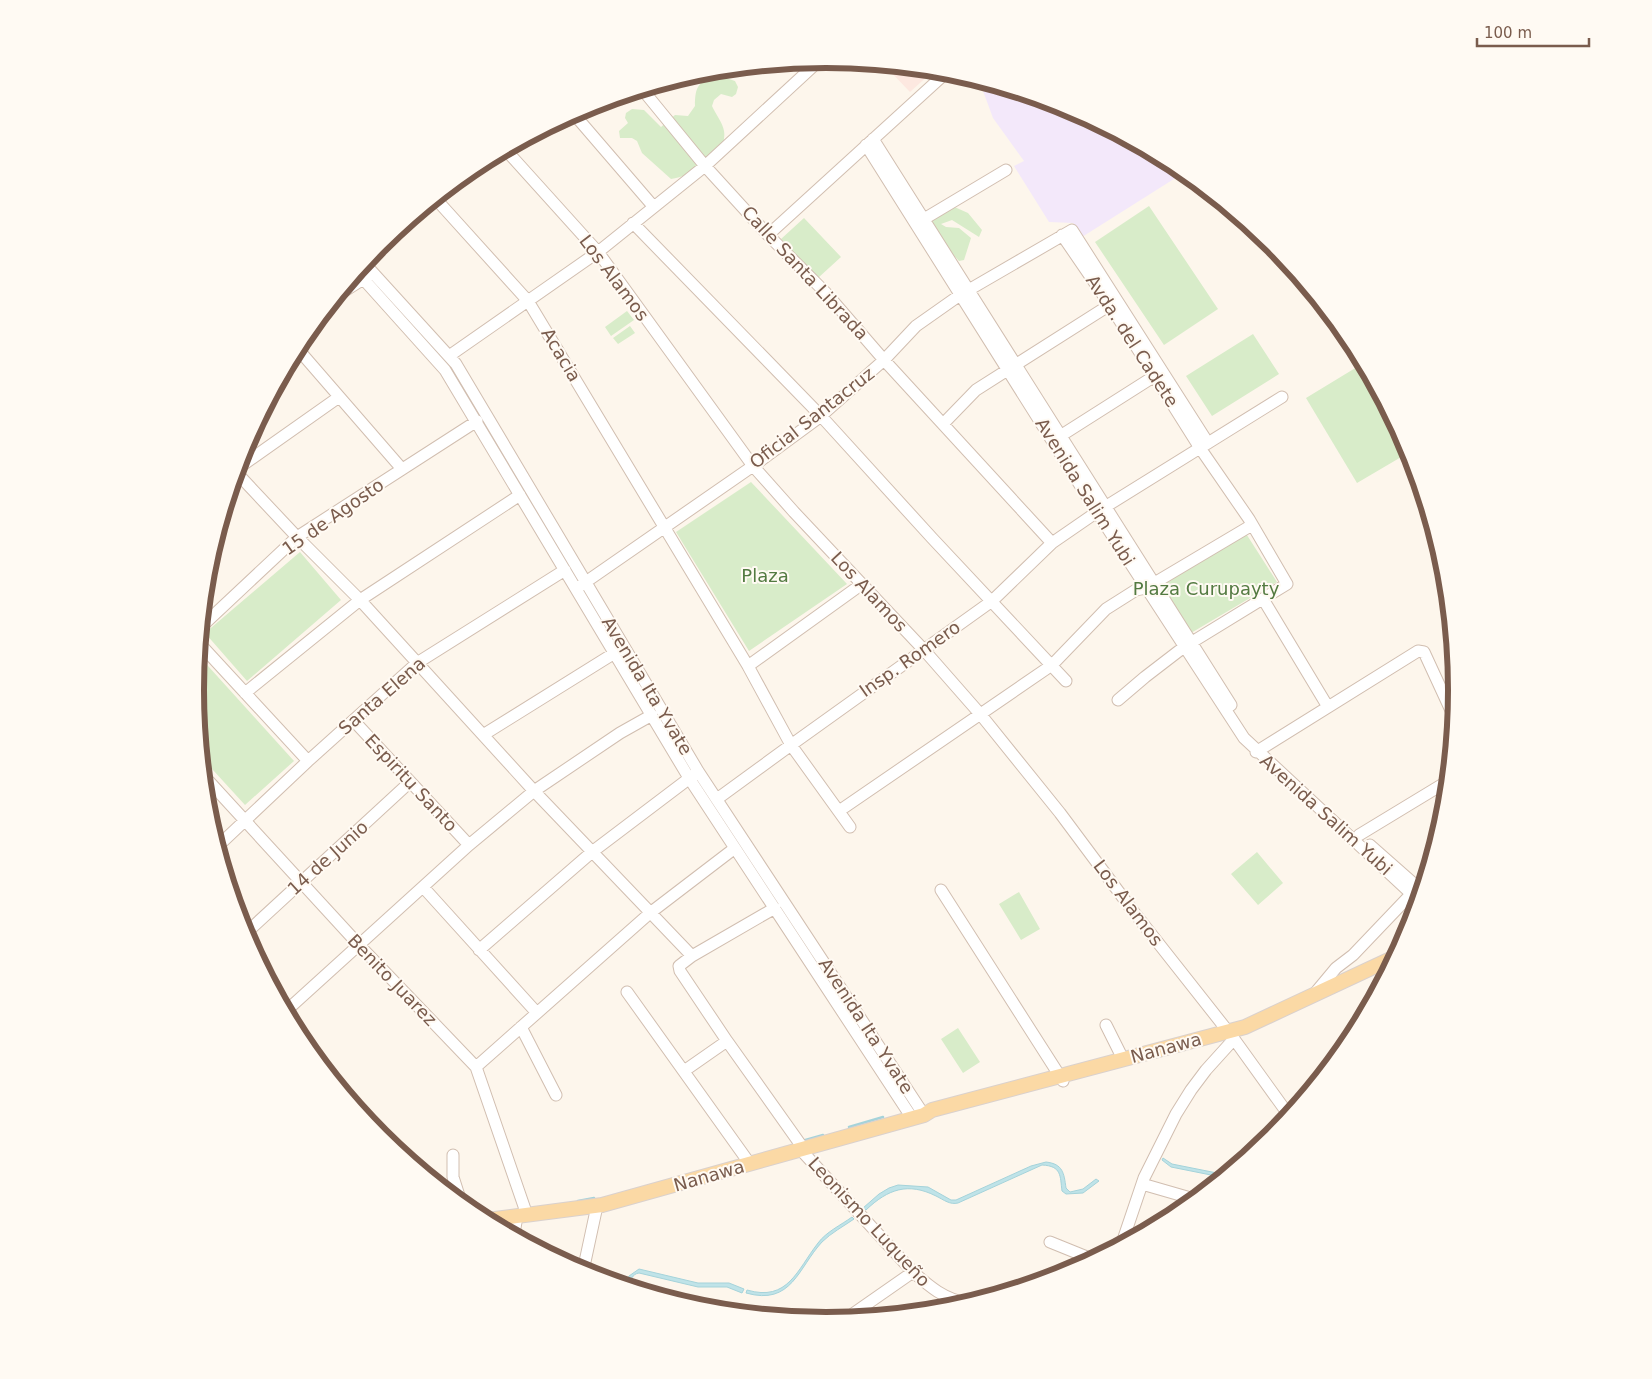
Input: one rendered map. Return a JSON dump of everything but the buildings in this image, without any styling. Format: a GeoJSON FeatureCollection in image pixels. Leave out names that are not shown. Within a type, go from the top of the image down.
{"type":"FeatureCollection","features":[{"type":"Feature","properties":{"kind":"main road","name":"Nanawa"},"geometry":{"type":"LineString","coordinates":[[499,1219],[597,1206],[660,1190],[921,1115],[934,1115],[1123,1059],[1231,1036],[1245,1027],[1316,992],[1385,963]]}},
{"type":"Feature","properties":{"kind":"main road","name":"Nanawa"},"geometry":{"type":"LineString","coordinates":[[1062,1078],[1248,1032],[1384,964]]}},
{"type":"Feature","properties":{"kind":"street"},"geometry":{"type":"LineString","coordinates":[[448,356],[598,252],[705,166],[811,68]]}},
{"type":"Feature","properties":{"kind":"street"},"geometry":{"type":"LineString","coordinates":[[768,235],[938,78]]}},
{"type":"Feature","properties":{"kind":"street","name":"Calle Santa Librada"},"geometry":{"type":"LineString","coordinates":[[646,95],[705,166],[768,235],[826,293],[884,360],[1052,543]]}},
{"type":"Feature","properties":{"kind":"street"},"geometry":{"type":"LineString","coordinates":[[578,119],[653,206]]}},
{"type":"Feature","properties":{"kind":"street","name":"Avenida Salim Yubi"},"geometry":{"type":"LineString","coordinates":[[869,142],[1101,509],[1146,584],[1188,645],[1244,738],[1360,835],[1415,888]]}},
{"type":"Feature","properties":{"kind":"street","name":"Los Alamos"},"geometry":{"type":"LineString","coordinates":[[510,154],[598,252],[753,466],[924,650],[981,715],[1060,813],[1231,1036],[1285,1110]]}},
{"type":"Feature","properties":{"kind":"street"},"geometry":{"type":"LineString","coordinates":[[919,222],[1006,170]]}},
{"type":"Feature","properties":{"kind":"street","name":"Acacia"},"geometry":{"type":"LineString","coordinates":[[439,203],[528,301],[748,666],[791,744],[850,827]]}},
{"type":"Feature","properties":{"kind":"street"},"geometry":{"type":"LineString","coordinates":[[633,223],[821,416],[1066,681]]}},
{"type":"Feature","properties":{"kind":"street","name":"Oficial Santacruz"},"geometry":{"type":"LineString","coordinates":[[581,585],[753,466],[821,416],[884,360],[916,326],[964,292],[1067,233]]}},
{"type":"Feature","properties":{"kind":"street","name":"Avda. del Cadete"},"geometry":{"type":"LineString","coordinates":[[1067,233],[1204,445],[1287,584],[1263,599]]}},
{"type":"Feature","properties":{"kind":"street","name":"Avenida Ita Yvate"},"geometry":{"type":"LineString","coordinates":[[364,274],[448,356],[477,422],[520,495],[544,523],[565,570],[581,585]]}},
{"type":"Feature","properties":{"kind":"street","name":"Avenida Ita Yvate"},"geometry":{"type":"LineString","coordinates":[[364,274],[436,359],[458,379],[694,774],[735,848],[770,890],[775,908],[843,1001]]}},
{"type":"Feature","properties":{"kind":"street"},"geometry":{"type":"LineString","coordinates":[[943,424],[976,390],[1011,366],[1114,303]]}},
{"type":"Feature","properties":{"kind":"street"},"geometry":{"type":"LineString","coordinates":[[302,355],[402,469]]}},
{"type":"Feature","properties":{"kind":"street"},"geometry":{"type":"LineString","coordinates":[[1056,438],[1158,373]]}},
{"type":"Feature","properties":{"kind":"street"},"geometry":{"type":"LineString","coordinates":[[247,463],[339,397]]}},
{"type":"Feature","properties":{"kind":"street","name":"Insp. Romero"},"geometry":{"type":"LineString","coordinates":[[717,799],[992,601],[1052,543],[1101,509],[1282,397]]}},
{"type":"Feature","properties":{"kind":"street","name":"15 de Agosto"},"geometry":{"type":"LineString","coordinates":[[208,621],[297,537],[477,422]]}},
{"type":"Feature","properties":{"kind":"street"},"geometry":{"type":"LineString","coordinates":[[242,476],[297,537],[360,600],[534,791],[692,956],[775,908]]}},
{"type":"Feature","properties":{"kind":"street"},"geometry":{"type":"LineString","coordinates":[[245,693],[360,600],[520,495]]}},
{"type":"Feature","properties":{"kind":"street"},"geometry":{"type":"LineString","coordinates":[[840,811],[1052,665],[1106,609],[1251,522]]}},
{"type":"Feature","properties":{"kind":"street","name":"Santa Elena"},"geometry":{"type":"LineString","coordinates":[[223,841],[417,663],[565,570]]}},
{"type":"Feature","properties":{"kind":"street"},"geometry":{"type":"LineString","coordinates":[[748,666],[862,584]]}},
{"type":"Feature","properties":{"kind":"street"},"geometry":{"type":"LineString","coordinates":[[1118,700],[1188,645],[1263,599],[1328,707]]}},
{"type":"Feature","properties":{"kind":"street"},"geometry":{"type":"LineString","coordinates":[[205,649],[308,762]]}},
{"type":"Feature","properties":{"kind":"street"},"geometry":{"type":"LineString","coordinates":[[483,735],[620,650]]}},
{"type":"Feature","properties":{"kind":"street","name":"Avenida Ita Yvate"},"geometry":{"type":"LineString","coordinates":[[620,650],[652,715],[694,774],[717,799],[770,890],[921,1115]]}},
{"type":"Feature","properties":{"kind":"street"},"geometry":{"type":"LineString","coordinates":[[1260,750],[1418,651],[1424,652],[1448,700]]}},
{"type":"Feature","properties":{"kind":"street"},"geometry":{"type":"LineString","coordinates":[[291,1007],[469,845],[534,791],[620,733],[652,715]]}},
{"type":"Feature","properties":{"kind":"street","name":"Espiritu Santo"},"geometry":{"type":"LineString","coordinates":[[354,721],[469,845]]}},
{"type":"Feature","properties":{"kind":"street","name":"Avenida Salim Yubi"},"geometry":{"type":"LineString","coordinates":[[1260,750],[1415,888]]}},
{"type":"Feature","properties":{"kind":"street"},"geometry":{"type":"LineString","coordinates":[[479,950],[592,852],[694,774]]}},
{"type":"Feature","properties":{"kind":"street","name":"14 de Junio"},"geometry":{"type":"LineString","coordinates":[[251,928],[410,782]]}},
{"type":"Feature","properties":{"kind":"street","name":"Benito Juarez"},"geometry":{"type":"LineString","coordinates":[[211,784],[359,945],[476,1067],[522,1216]]}},
{"type":"Feature","properties":{"kind":"street"},"geometry":{"type":"LineString","coordinates":[[1360,835],[1440,786]]}},
{"type":"Feature","properties":{"kind":"street"},"geometry":{"type":"LineString","coordinates":[[476,1067],[650,913],[735,848]]}},
{"type":"Feature","properties":{"kind":"street"},"geometry":{"type":"LineString","coordinates":[[423,887],[536,1013]]}},
{"type":"Feature","properties":{"kind":"street"},"geometry":{"type":"LineString","coordinates":[[941,890],[1062,1078]]}},
{"type":"Feature","properties":{"kind":"street"},"geometry":{"type":"LineString","coordinates":[[1316,992],[1336,968],[1412,897]]}},
{"type":"Feature","properties":{"kind":"street"},"geometry":{"type":"LineString","coordinates":[[1349,977],[1344,976],[1343,972],[1353,954]]}},
{"type":"Feature","properties":{"kind":"street","name":"Leonismo Luqueño"},"geometry":{"type":"LineString","coordinates":[[692,956],[679,966],[680,971],[802,1149],[913,1272],[931,1289],[952,1299]]}},
{"type":"Feature","properties":{"kind":"street"},"geometry":{"type":"LineString","coordinates":[[627,992],[750,1164]]}},
{"type":"Feature","properties":{"kind":"street"},"geometry":{"type":"LineString","coordinates":[[1106,1025],[1123,1059]]}},
{"type":"Feature","properties":{"kind":"street"},"geometry":{"type":"LineString","coordinates":[[521,1027],[556,1095]]}},
{"type":"Feature","properties":{"kind":"street"},"geometry":{"type":"LineString","coordinates":[[1125,1234],[1142,1184],[1176,1114],[1191,1090],[1231,1036]]}},
{"type":"Feature","properties":{"kind":"street"},"geometry":{"type":"LineString","coordinates":[[684,1071],[727,1041]]}},
{"type":"Feature","properties":{"kind":"street"},"geometry":{"type":"LineString","coordinates":[[453,1155],[453,1176],[458,1191]]}},
{"type":"Feature","properties":{"kind":"street"},"geometry":{"type":"LineString","coordinates":[[1142,1184],[1186,1197]]}},
{"type":"Feature","properties":{"kind":"street"},"geometry":{"type":"LineString","coordinates":[[585,1263],[597,1206]]}},
{"type":"Feature","properties":{"kind":"street"},"geometry":{"type":"LineString","coordinates":[[516,1229],[522,1216]]}},
{"type":"Feature","properties":{"kind":"street"},"geometry":{"type":"LineString","coordinates":[[1050,1242],[1083,1255]]}},
{"type":"Feature","properties":{"kind":"street"},"geometry":{"type":"LineString","coordinates":[[858,1310],[913,1272]]}},
{"type":"Feature","properties":{"kind":"shaded area"},"geometry":{"type":"Polygon","coordinates":[[[890,71],[928,76],[910,92],[890,71]]]}},
{"type":"Feature","properties":{"kind":"shaded area"},"geometry":{"type":"Polygon","coordinates":[[[982,88],[1064,115],[1137,151],[1178,176],[1082,237],[1073,223],[1049,222],[1014,166],[1024,161],[993,118],[982,88]]]}},
{"type":"Feature","properties":{"kind":"green space"},"geometry":{"type":"Polygon","coordinates":[[[722,77],[735,81],[738,87],[736,94],[732,97],[721,94],[714,100],[712,106],[721,121],[724,131],[721,149],[707,164],[689,174],[671,179],[642,153],[637,141],[632,138],[620,138],[619,131],[628,123],[625,118],[626,113],[632,109],[644,110],[661,127],[675,115],[688,116],[695,106],[697,89],[706,80],[722,77]]]}},
{"type":"Feature","properties":{"kind":"green space"},"geometry":{"type":"Polygon","coordinates":[[[950,205],[968,213],[982,230],[979,237],[952,220],[941,224],[946,227],[959,228],[971,238],[964,260],[959,261],[933,232],[931,220],[950,205]]]}},
{"type":"Feature","properties":{"kind":"green space"},"geometry":{"type":"Polygon","coordinates":[[[1149,206],[1218,309],[1164,345],[1095,242],[1149,206]]]}},
{"type":"Feature","properties":{"kind":"green space"},"geometry":{"type":"Polygon","coordinates":[[[804,218],[841,257],[818,278],[781,239],[804,218]]]}},
{"type":"Feature","properties":{"kind":"green space"},"geometry":{"type":"Polygon","coordinates":[[[627,311],[634,320],[611,336],[605,327],[627,311]]]}},
{"type":"Feature","properties":{"kind":"green space"},"geometry":{"type":"Polygon","coordinates":[[[630,326],[635,333],[618,344],[613,338],[630,326]]]}},
{"type":"Feature","properties":{"kind":"green space"},"geometry":{"type":"Polygon","coordinates":[[[1253,334],[1279,374],[1212,416],[1186,376],[1253,334]]]}},
{"type":"Feature","properties":{"kind":"green space"},"geometry":{"type":"Polygon","coordinates":[[[1357,367],[1384,414],[1403,456],[1357,483],[1306,398],[1357,367]]]}},
{"type":"Feature","properties":{"kind":"green space"},"geometry":{"type":"Polygon","coordinates":[[[464,387],[578,578],[577,579],[463,389],[464,387]]]}},
{"type":"Feature","properties":{"kind":"green space","name":"Plaza"},"geometry":{"type":"Polygon","coordinates":[[[751,482],[847,584],[749,651],[676,532],[751,482]]]}},
{"type":"Feature","properties":{"kind":"green space","name":"Plaza Curupayty"},"geometry":{"type":"Polygon","coordinates":[[[1245,532],[1277,582],[1191,633],[1158,580],[1245,532]]]}},
{"type":"Feature","properties":{"kind":"green space"},"geometry":{"type":"Polygon","coordinates":[[[300,552],[341,600],[247,681],[206,635],[207,632],[300,552]]]}},
{"type":"Feature","properties":{"kind":"green space"},"geometry":{"type":"Polygon","coordinates":[[[205,662],[294,761],[245,805],[208,765],[205,730],[205,662]]]}},
{"type":"Feature","properties":{"kind":"green space"},"geometry":{"type":"Polygon","coordinates":[[[1257,852],[1283,883],[1258,905],[1231,874],[1257,852]]]}},
{"type":"Feature","properties":{"kind":"green space"},"geometry":{"type":"Polygon","coordinates":[[[1019,892],[1040,929],[1021,940],[999,904],[1019,892]]]}},
{"type":"Feature","properties":{"kind":"green space"},"geometry":{"type":"Polygon","coordinates":[[[958,1028],[980,1062],[963,1073],[941,1039],[958,1028]]]}},
{"type":"Feature","properties":{"kind":"water"},"geometry":{"type":"Polygon","coordinates":[[[1163,1158],[1172,1164],[1217,1173],[1214,1176],[1171,1167],[1162,1160],[1163,1158]]]}},
{"type":"Feature","properties":{"kind":"water"},"geometry":{"type":"Polygon","coordinates":[[[1046,1162],[1056,1165],[1062,1170],[1066,1188],[1070,1192],[1083,1189],[1096,1179],[1099,1181],[1083,1193],[1066,1194],[1062,1191],[1060,1176],[1057,1170],[1053,1167],[1042,1165],[958,1203],[950,1203],[916,1189],[907,1189],[890,1193],[866,1210],[863,1208],[879,1194],[898,1185],[928,1187],[951,1200],[956,1200],[1031,1166],[1046,1162]]]}},
{"type":"Feature","properties":{"kind":"water"},"geometry":{"type":"Polygon","coordinates":[[[852,1217],[854,1219],[822,1242],[800,1273],[784,1289],[774,1294],[761,1296],[746,1293],[747,1290],[761,1293],[772,1292],[782,1288],[797,1273],[821,1239],[852,1217]]]}},
{"type":"Feature","properties":{"kind":"water"},"geometry":{"type":"Polygon","coordinates":[[[639,1269],[698,1283],[729,1283],[744,1289],[742,1293],[727,1287],[698,1287],[639,1273],[633,1276],[631,1280],[628,1279],[639,1269]]]}},
{"type":"Feature","properties":{"kind":"waterway"},"geometry":{"type":"LineString","coordinates":[[849,1127],[883,1117]]}},
{"type":"Feature","properties":{"kind":"waterway"},"geometry":{"type":"LineString","coordinates":[[802,1141],[823,1135]]}},
{"type":"Feature","properties":{"kind":"waterway"},"geometry":{"type":"LineString","coordinates":[[578,1201],[594,1198]]}}]}
